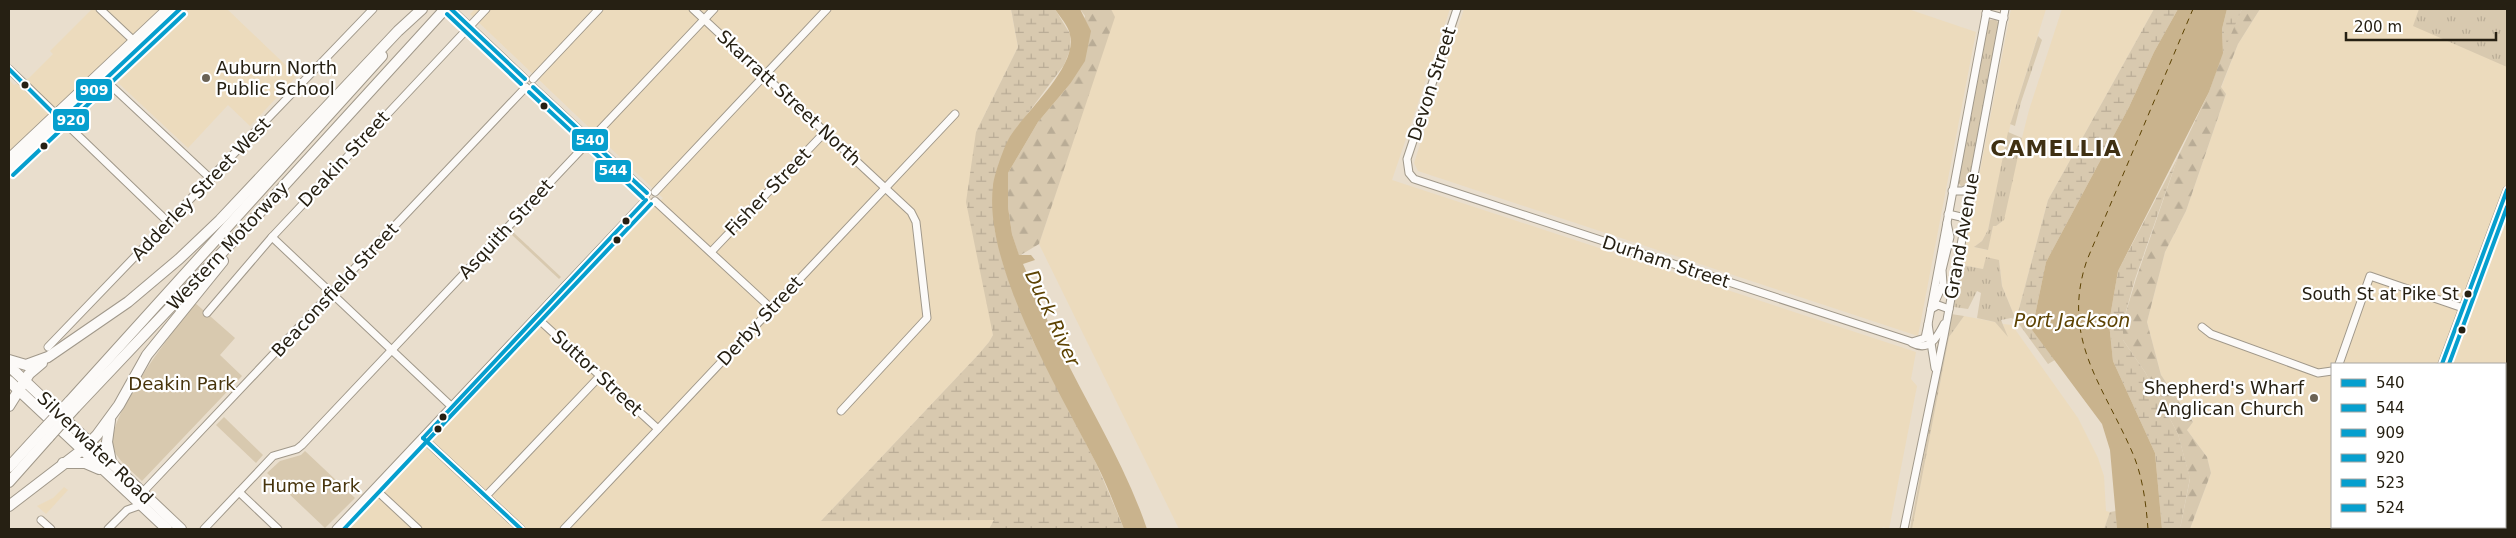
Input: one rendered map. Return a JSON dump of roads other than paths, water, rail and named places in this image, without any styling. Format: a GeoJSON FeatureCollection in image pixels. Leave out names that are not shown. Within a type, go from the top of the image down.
{"type":"FeatureCollection","features":[{"type":"Feature","properties":{"kind":"highway"},"geometry":{"type":"LineString","coordinates":[[9,170],[134,41],[168,9]]}},
{"type":"Feature","properties":{"kind":"highway"},"geometry":{"type":"LineString","coordinates":[[9,159],[105,80],[180,9]]}},
{"type":"Feature","properties":{"kind":"highway"},"geometry":{"type":"LineString","coordinates":[[9,360],[26,366],[128,302],[179,259],[220,220],[398,31],[423,9]]}},
{"type":"Feature","properties":{"kind":"highway","name":"Western Motorway"},"geometry":{"type":"LineString","coordinates":[[9,467],[45,434],[72,405],[423,9]]}},
{"type":"Feature","properties":{"kind":"highway","name":"Western Motorway"},"geometry":{"type":"LineString","coordinates":[[72,405],[249,224],[445,9]]}},
{"type":"Feature","properties":{"kind":"highway"},"geometry":{"type":"LineString","coordinates":[[9,506],[82,450],[110,419],[147,355],[225,258],[249,224]]}},
{"type":"Feature","properties":{"kind":"highway"},"geometry":{"type":"LineString","coordinates":[[9,406],[18,390],[48,352]]}},
{"type":"Feature","properties":{"kind":"highway","name":"Silverwater Road"},"geometry":{"type":"LineString","coordinates":[[9,366],[181,529]]}},
{"type":"Feature","properties":{"kind":"highway","name":"Silverwater Road"},"geometry":{"type":"LineString","coordinates":[[9,381],[167,529]]}},
{"type":"Feature","properties":{"kind":"highway"},"geometry":{"type":"LineString","coordinates":[[110,419],[107,442],[112,463]]}},
{"type":"Feature","properties":{"kind":"highway","name":"Western Motorway"},"geometry":{"type":"LineString","coordinates":[[9,482],[45,434]]}},
{"type":"Feature","properties":{"kind":"highway"},"geometry":{"type":"LineString","coordinates":[[63,463],[89,464],[109,474]]}},
{"type":"Feature","properties":{"kind":"street"},"geometry":{"type":"LineString","coordinates":[[100,9],[134,41]]}},
{"type":"Feature","properties":{"kind":"street","name":"Adderley Street West"},"geometry":{"type":"LineString","coordinates":[[48,352],[372,9]]}},
{"type":"Feature","properties":{"kind":"street"},"geometry":{"type":"LineString","coordinates":[[451,9],[649,195],[650,202],[655,201],[772,309]]}},
{"type":"Feature","properties":{"kind":"street","name":"Deakin Street"},"geometry":{"type":"LineString","coordinates":[[207,313],[272,237],[486,9]]}},
{"type":"Feature","properties":{"kind":"street","name":"Beaconsfield Street"},"geometry":{"type":"LineString","coordinates":[[142,493],[600,9]]}},
{"type":"Feature","properties":{"kind":"street","name":"Skarratt Street North"},"geometry":{"type":"LineString","coordinates":[[693,9],[911,212],[916,222],[927,318],[841,411]]}},
{"type":"Feature","properties":{"kind":"street","name":"Asquith Street"},"geometry":{"type":"LineString","coordinates":[[239,492],[273,456],[297,449],[714,9]]}},
{"type":"Feature","properties":{"kind":"street"},"geometry":{"type":"LineString","coordinates":[[336,529],[649,195],[765,76],[826,9]]}},
{"type":"Feature","properties":{"kind":"street","name":"Devon Street"},"geometry":{"type":"LineString","coordinates":[[1408,159],[1456,9]]}},
{"type":"Feature","properties":{"kind":"street","name":"Grand Avenue"},"geometry":{"type":"LineString","coordinates":[[1904,529],[1934,376],[1949,312],[2005,9]]}},
{"type":"Feature","properties":{"kind":"street"},"geometry":{"type":"LineString","coordinates":[[1987,11],[2004,18]]}},
{"type":"Feature","properties":{"kind":"street","name":"Grand Avenue"},"geometry":{"type":"LineString","coordinates":[[1934,376],[1934,358],[1928,324],[1941,265],[1947,217],[1987,11]]}},
{"type":"Feature","properties":{"kind":"street"},"geometry":{"type":"LineString","coordinates":[[9,69],[169,223]]}},
{"type":"Feature","properties":{"kind":"street"},"geometry":{"type":"LineString","coordinates":[[105,80],[211,179]]}},
{"type":"Feature","properties":{"kind":"street","name":"Derby Street"},"geometry":{"type":"LineString","coordinates":[[564,529],[955,114]]}},
{"type":"Feature","properties":{"kind":"street","name":"Fisher Street"},"geometry":{"type":"LineString","coordinates":[[711,252],[825,132]]}},
{"type":"Feature","properties":{"kind":"street","name":"Durham Street"},"geometry":{"type":"LineString","coordinates":[[1408,159],[1409,173],[1420,181],[1915,344]]}},
{"type":"Feature","properties":{"kind":"street"},"geometry":{"type":"LineString","coordinates":[[1952,191],[1963,191],[1971,187]]}},
{"type":"Feature","properties":{"kind":"street"},"geometry":{"type":"LineString","coordinates":[[2442,363],[2506,194]]}},
{"type":"Feature","properties":{"kind":"street"},"geometry":{"type":"LineString","coordinates":[[1947,217],[1965,218]]}},
{"type":"Feature","properties":{"kind":"street"},"geometry":{"type":"LineString","coordinates":[[272,237],[452,407]]}},
{"type":"Feature","properties":{"kind":"street"},"geometry":{"type":"LineString","coordinates":[[1941,265],[1956,267]]}},
{"type":"Feature","properties":{"kind":"street"},"geometry":{"type":"LineString","coordinates":[[2339,363],[2370,276],[2463,308]]}},
{"type":"Feature","properties":{"kind":"street"},"geometry":{"type":"LineString","coordinates":[[1915,344],[1925,347],[1931,344],[1939,333],[1949,312],[1938,305],[1931,310]]}},
{"type":"Feature","properties":{"kind":"street","name":"Suttor Street"},"geometry":{"type":"LineString","coordinates":[[536,317],[658,429]]}},
{"type":"Feature","properties":{"kind":"street"},"geometry":{"type":"LineString","coordinates":[[1915,344],[1924,338],[1928,324]]}},
{"type":"Feature","properties":{"kind":"street"},"geometry":{"type":"LineString","coordinates":[[2202,327],[2211,334],[2318,373],[2331,372]]}},
{"type":"Feature","properties":{"kind":"street"},"geometry":{"type":"LineString","coordinates":[[1915,344],[1928,350],[1934,358]]}},
{"type":"Feature","properties":{"kind":"street"},"geometry":{"type":"LineString","coordinates":[[486,496],[600,376]]}},
{"type":"Feature","properties":{"kind":"street"},"geometry":{"type":"LineString","coordinates":[[423,438],[521,529]]}},
{"type":"Feature","properties":{"kind":"street"},"geometry":{"type":"LineString","coordinates":[[375,489],[418,529]]}},
{"type":"Feature","properties":{"kind":"street"},"geometry":{"type":"LineString","coordinates":[[204,529],[239,492],[278,529]]}},
{"type":"Feature","properties":{"kind":"street"},"geometry":{"type":"LineString","coordinates":[[108,529],[127,510],[141,505]]}},
{"type":"Feature","properties":{"kind":"street"},"geometry":{"type":"LineString","coordinates":[[41,520],[51,529]]}},
{"type":"Feature","properties":{"kind":"water","name":"Duck River"},"geometry":{"type":"Polygon","coordinates":[[[1055,9],[1080,9],[1091,31],[1085,61],[1070,84],[1038,122],[1008,173],[1008,207],[1012,234],[1019,255],[1031,255],[1035,260],[1023,264],[1058,344],[1128,481],[1147,529],[1124,529],[1100,471],[1027,328],[1000,253],[993,218],[993,186],[1006,144],[1015,129],[1048,90],[1066,62],[1070,48],[1070,35],[1066,25],[1055,9]]]}},
{"type":"Feature","properties":{"kind":"water","name":"Port Jackson"},"geometry":{"type":"Polygon","coordinates":[[[2178,9],[2227,9],[2222,29],[2223,53],[2209,92],[2118,271],[2109,323],[2113,361],[2155,453],[2162,529],[2117,529],[2110,450],[2102,424],[2032,330],[2046,262],[2129,107],[2154,52],[2178,9]]]}},
{"type":"Feature","properties":{"kind":"place","name":"Auburn North Public School"},"geometry":{"type":"Point","coordinates":[206,78]}},
{"type":"Feature","properties":{"kind":"place","name":"South St at Pike St"},"geometry":{"type":"Point","coordinates":[2468,294]}},
{"type":"Feature","properties":{"kind":"place","name":"Shepherd's Wharf Anglican Church"},"geometry":{"type":"Point","coordinates":[2314,398]}},
{"type":"Feature","properties":{"kind":"district","name":"CAMELLIA"},"geometry":{"type":"Point","coordinates":[2056,148]}},
{"type":"Feature","properties":{"kind":"park label","name":"Deakin Park"},"geometry":{"type":"Point","coordinates":[182,384]}},
{"type":"Feature","properties":{"kind":"park label","name":"Hume Park"},"geometry":{"type":"Point","coordinates":[311,486]}}]}
